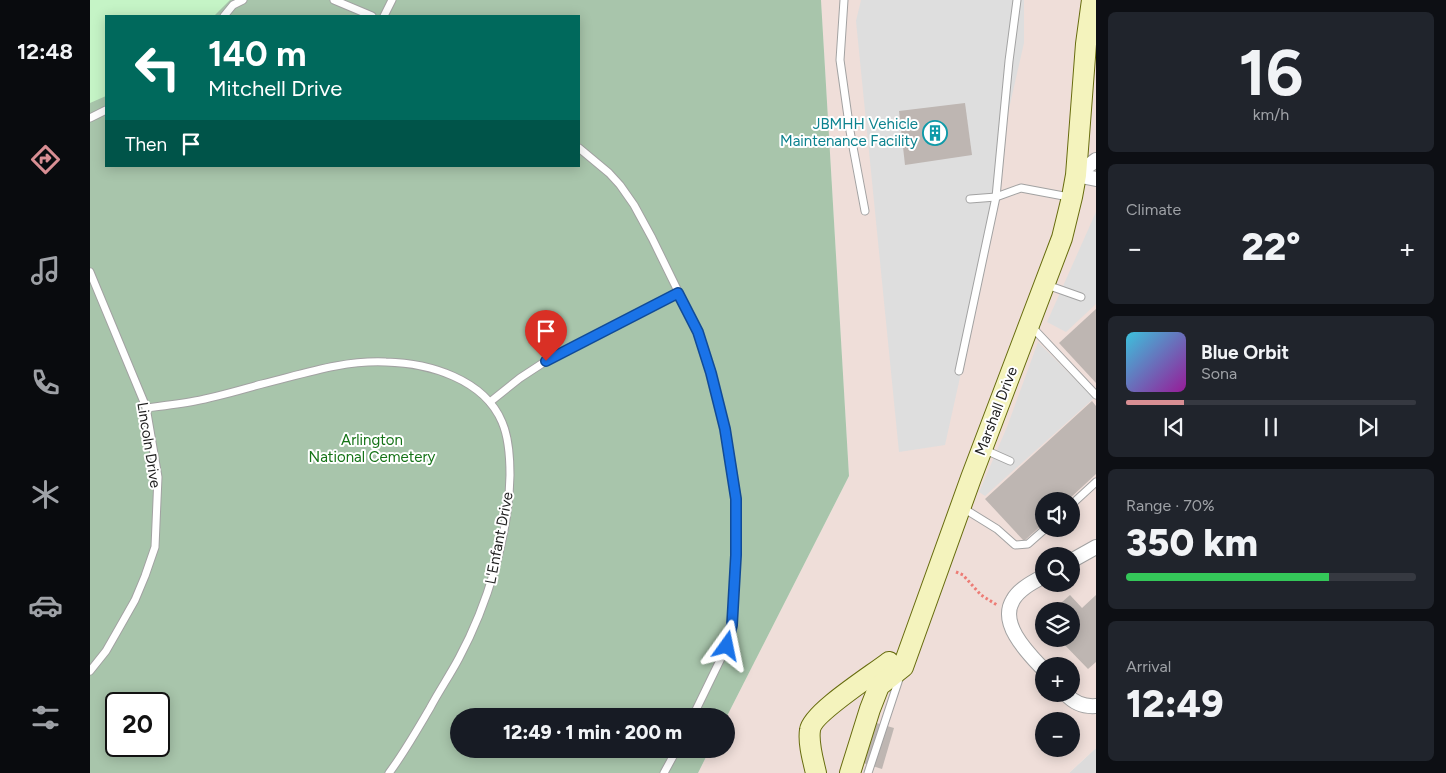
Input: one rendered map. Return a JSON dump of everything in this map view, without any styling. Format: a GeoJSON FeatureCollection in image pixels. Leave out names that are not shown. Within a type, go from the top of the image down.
{"type":"FeatureCollection","features":[{"type":"Feature","properties":{"kind":"street","name":"Marshall Drive"},"geometry":{"type":"LineString","coordinates":[[904,667],[982,448],[1062,238],[1076,175],[1088,81],[1092,0]]}},
{"type":"Feature","properties":{"kind":"street"},"geometry":{"type":"LineString","coordinates":[[1076,175],[1096,160]]}},
{"type":"Feature","properties":{"kind":"street"},"geometry":{"type":"LineString","coordinates":[[1076,175],[1096,179]]}},
{"type":"Feature","properties":{"kind":"street"},"geometry":{"type":"LineString","coordinates":[[1080,556],[1096,547]]}},
{"type":"Feature","properties":{"kind":"street"},"geometry":{"type":"LineString","coordinates":[[1035,581],[1012,600],[1010,614],[1013,631],[1035,660]]}},
{"type":"Feature","properties":{"kind":"street"},"geometry":{"type":"LineString","coordinates":[[816,773],[809,731],[811,724],[816,718],[911,646]]}},
{"type":"Feature","properties":{"kind":"street"},"geometry":{"type":"LineString","coordinates":[[850,773],[879,686],[904,667]]}},
{"type":"Feature","properties":{"kind":"street"},"geometry":{"type":"LineString","coordinates":[[1074,702],[1086,707],[1096,706]]}},
{"type":"Feature","properties":{"kind":"lane"},"geometry":{"type":"LineString","coordinates":[[225,15],[233,6],[244,0]]}},
{"type":"Feature","properties":{"kind":"lane"},"geometry":{"type":"LineString","coordinates":[[334,0],[370,15]]}},
{"type":"Feature","properties":{"kind":"lane"},"geometry":{"type":"LineString","coordinates":[[384,15],[392,0]]}},
{"type":"Feature","properties":{"kind":"lane"},"geometry":{"type":"LineString","coordinates":[[844,0],[840,60],[850,131],[865,211]]}},
{"type":"Feature","properties":{"kind":"lane"},"geometry":{"type":"LineString","coordinates":[[959,371],[996,197],[1016,0]]}},
{"type":"Feature","properties":{"kind":"lane"},"geometry":{"type":"LineString","coordinates":[[90,118],[105,110]]}},
{"type":"Feature","properties":{"kind":"lane"},"geometry":{"type":"LineString","coordinates":[[580,149],[610,173],[634,205],[652,238],[698,332],[711,373],[726,437],[736,499],[736,555],[732,625],[727,646],[697,708]]}},
{"type":"Feature","properties":{"kind":"lane"},"geometry":{"type":"LineString","coordinates":[[970,199],[996,197],[1021,188],[1072,197]]}},
{"type":"Feature","properties":{"kind":"lane","name":"Lincoln Drive"},"geometry":{"type":"LineString","coordinates":[[90,272],[146,408],[158,477],[155,547],[135,600],[106,651],[90,671]]}},
{"type":"Feature","properties":{"kind":"lane"},"geometry":{"type":"LineString","coordinates":[[1044,284],[1081,297]]}},
{"type":"Feature","properties":{"kind":"lane"},"geometry":{"type":"LineString","coordinates":[[490,402],[520,378],[546,361],[678,293]]}},
{"type":"Feature","properties":{"kind":"lane"},"geometry":{"type":"LineString","coordinates":[[1029,324],[1096,394]]}},
{"type":"Feature","properties":{"kind":"lane","name":"L'Enfant Drive"},"geometry":{"type":"LineString","coordinates":[[146,408],[197,401],[331,366],[363,362],[394,362],[431,368],[452,375],[472,386],[490,402],[502,422],[507,437],[510,467],[509,498],[490,584],[479,616],[460,657],[389,773]]}},
{"type":"Feature","properties":{"kind":"lane"},"geometry":{"type":"LineString","coordinates":[[982,448],[1010,461]]}},
{"type":"Feature","properties":{"kind":"lane"},"geometry":{"type":"LineString","coordinates":[[1080,497],[1096,482]]}},
{"type":"Feature","properties":{"kind":"lane"},"geometry":{"type":"LineString","coordinates":[[961,506],[997,529],[1015,545],[1028,544],[1036,537]]}},
{"type":"Feature","properties":{"kind":"lane"},"geometry":{"type":"LineString","coordinates":[[868,773],[904,667]]}},
{"type":"Feature","properties":{"kind":"lane"},"geometry":{"type":"LineString","coordinates":[[664,773],[672,758]]}},
{"type":"Feature","properties":{"kind":"path"},"geometry":{"type":"LineString","coordinates":[[940,564],[963,575],[981,595],[1010,614]]}},
{"type":"Feature","properties":{"kind":"shaded area"},"geometry":{"type":"Polygon","coordinates":[[[821,0],[1096,0],[1096,748],[1069,773],[698,773],[706,758],[735,758],[735,708],[731,708],[849,476],[821,0]]]}},
{"type":"Feature","properties":{"kind":"shaded area"},"geometry":{"type":"Polygon","coordinates":[[[861,0],[1024,0],[1024,43],[1003,135],[992,233],[945,445],[899,452],[856,21],[861,0]]]}},
{"type":"Feature","properties":{"kind":"shaded area"},"geometry":{"type":"Polygon","coordinates":[[[1096,212],[1096,304],[1066,332],[1047,322],[1096,212]]]}},
{"type":"Feature","properties":{"kind":"shaded area"},"geometry":{"type":"Polygon","coordinates":[[[1038,342],[1094,398],[985,496],[979,492],[1007,427],[1038,342]]]}},
{"type":"Feature","properties":{"kind":"shaded area"},"geometry":{"type":"Polygon","coordinates":[[[1096,748],[1096,773],[1069,773],[1096,748]]]}},
{"type":"Feature","properties":{"kind":"green space","name":"Arlington National Cemetery"},"geometry":{"type":"Polygon","coordinates":[[[90,0],[821,0],[849,476],[731,708],[450,708],[450,758],[706,758],[698,773],[90,773],[90,0]]]}},
{"type":"Feature","properties":{"kind":"green space"},"geometry":{"type":"Polygon","coordinates":[[[90,0],[230,0],[215,15],[105,15],[105,96],[90,103],[90,0]]]}},
{"type":"Feature","properties":{"kind":"building","name":"JBMHH Vehicle Maintenance Facility"},"geometry":{"type":"Polygon","coordinates":[[[965,103],[972,155],[905,165],[899,111],[965,103]]]}},
{"type":"Feature","properties":{"kind":"building"},"geometry":{"type":"Polygon","coordinates":[[[1096,309],[1096,383],[1059,343],[1096,309]]]}},
{"type":"Feature","properties":{"kind":"building"},"geometry":{"type":"Polygon","coordinates":[[[1092,401],[1096,406],[1096,474],[1077,492],[1035,492],[1035,531],[1024,541],[985,499],[1092,401]]]}},
{"type":"Feature","properties":{"kind":"building"},"geometry":{"type":"Polygon","coordinates":[[[1070,595],[1076,602],[1062,602],[1070,595]]]}},
{"type":"Feature","properties":{"kind":"building"},"geometry":{"type":"Polygon","coordinates":[[[1096,595],[1096,662],[1088,669],[1080,661],[1080,657],[1076,657],[1067,647],[1080,647],[1080,606],[1082,608],[1096,595]]]}},
{"type":"Feature","properties":{"kind":"building"},"geometry":{"type":"Polygon","coordinates":[[[873,722],[894,728],[882,769],[860,762],[873,722]]]}},
{"type":"Feature","properties":{"kind":"place","name":"JBMHH Vehicle Maintenance Facility"},"geometry":{"type":"Point","coordinates":[935,133]}},
{"type":"Feature","properties":{"kind":"route"},"geometry":{"type":"LineString","coordinates":[[546,361],[678,293],[698,332],[717,394],[730,454],[736,499],[737,534],[732,625],[727,646]]}}]}
